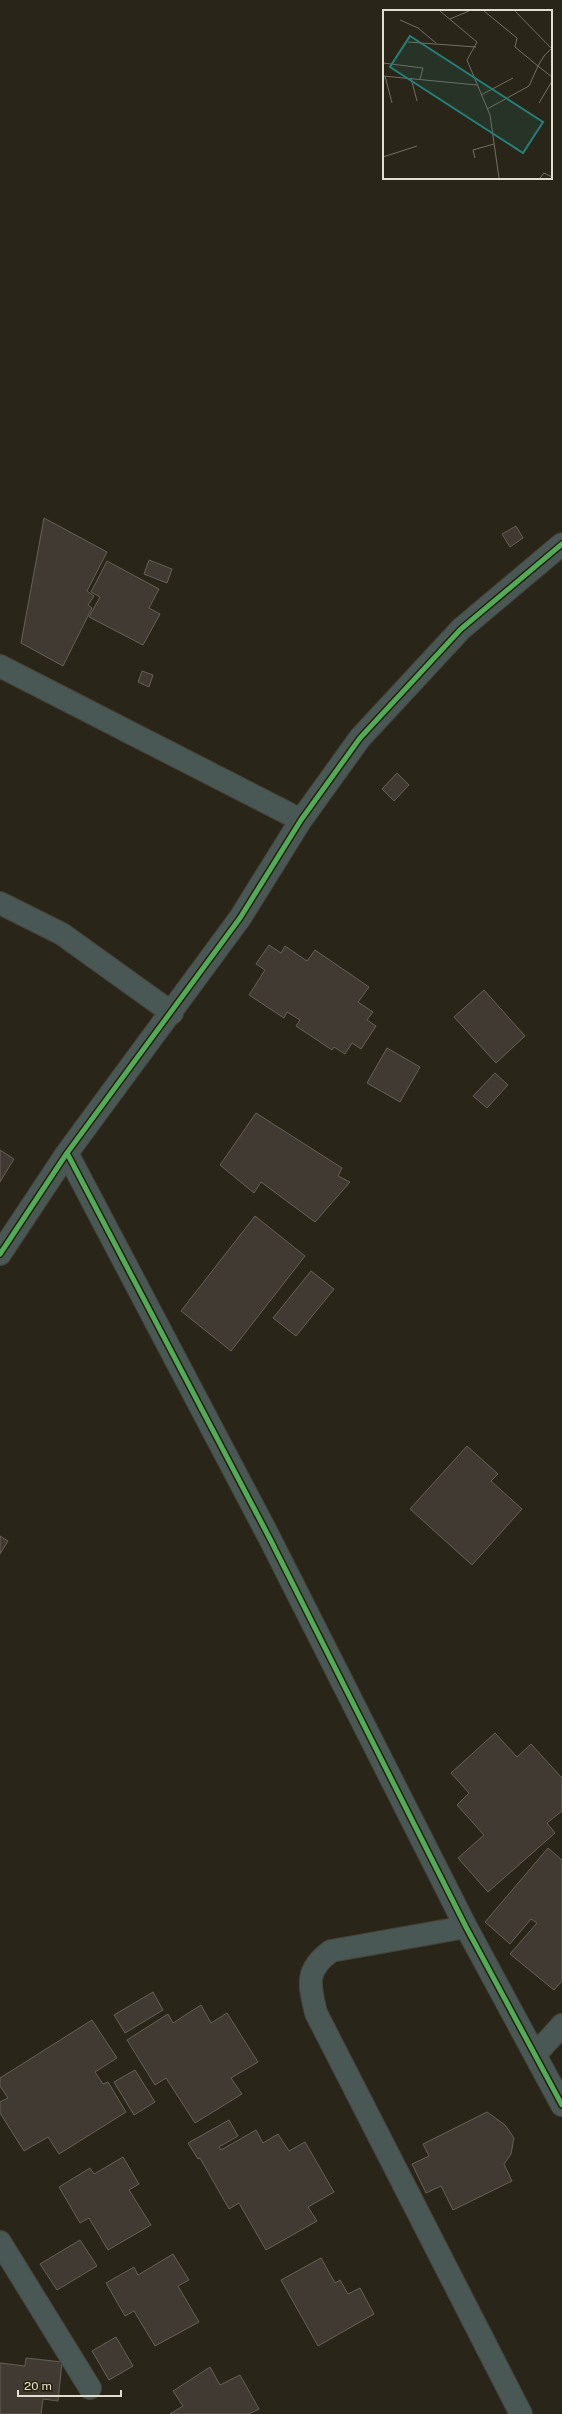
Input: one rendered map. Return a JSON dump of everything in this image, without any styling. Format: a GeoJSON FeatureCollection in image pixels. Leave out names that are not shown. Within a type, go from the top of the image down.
{"type":"FeatureCollection","features":[{"type":"Feature","properties":{"kind":"street"},"geometry":{"type":"LineString","coordinates":[[0,1254],[67,1153],[172,1013],[240,918],[301,820],[360,738],[456,635],[562,544]]}},
{"type":"Feature","properties":{"kind":"street"},"geometry":{"type":"LineString","coordinates":[[0,666],[301,820]]}},
{"type":"Feature","properties":{"kind":"street"},"geometry":{"type":"LineString","coordinates":[[0,903],[62,934],[172,1013]]}},
{"type":"Feature","properties":{"kind":"street"},"geometry":{"type":"LineString","coordinates":[[67,1153],[269,1537],[466,1927],[562,2105]]}},
{"type":"Feature","properties":{"kind":"street"},"geometry":{"type":"LineString","coordinates":[[466,1927],[331,1951],[317,1961],[312,1973],[310,1987],[316,2013],[521,2414]]}},
{"type":"Feature","properties":{"kind":"street"},"geometry":{"type":"LineString","coordinates":[[535,2055],[562,2025]]}},
{"type":"Feature","properties":{"kind":"street"},"geometry":{"type":"LineString","coordinates":[[0,2242],[90,2388]]}},
{"type":"Feature","properties":{"kind":"building"},"geometry":{"type":"Polygon","coordinates":[[[44,518],[107,552],[87,591],[94,596],[88,605],[92,608],[63,666],[21,643],[44,518]]]}},
{"type":"Feature","properties":{"kind":"building"},"geometry":{"type":"Polygon","coordinates":[[[516,526],[523,538],[510,547],[502,534],[516,526]]]}},
{"type":"Feature","properties":{"kind":"building"},"geometry":{"type":"Polygon","coordinates":[[[149,560],[172,569],[167,583],[144,574],[149,560]]]}},
{"type":"Feature","properties":{"kind":"building"},"geometry":{"type":"Polygon","coordinates":[[[107,561],[159,589],[149,608],[160,614],[143,645],[89,617],[100,597],[91,592],[107,561]]]}},
{"type":"Feature","properties":{"kind":"building"},"geometry":{"type":"Polygon","coordinates":[[[142,671],[153,675],[149,687],[138,682],[142,671]]]}},
{"type":"Feature","properties":{"kind":"building"},"geometry":{"type":"Polygon","coordinates":[[[397,773],[409,785],[394,801],[382,789],[397,773]]]}},
{"type":"Feature","properties":{"kind":"building"},"geometry":{"type":"Polygon","coordinates":[[[269,945],[281,953],[285,946],[307,961],[315,950],[369,987],[358,1002],[373,1012],[367,1020],[376,1026],[361,1049],[352,1043],[345,1054],[334,1047],[332,1050],[296,1026],[300,1020],[287,1012],[284,1018],[249,995],[265,970],[256,964],[269,945]]]}},
{"type":"Feature","properties":{"kind":"building"},"geometry":{"type":"Polygon","coordinates":[[[484,990],[525,1036],[496,1063],[454,1017],[484,990]]]}},
{"type":"Feature","properties":{"kind":"building"},"geometry":{"type":"Polygon","coordinates":[[[387,1048],[420,1067],[400,1102],[367,1083],[387,1048]]]}},
{"type":"Feature","properties":{"kind":"building"},"geometry":{"type":"Polygon","coordinates":[[[495,1073],[508,1085],[487,1108],[473,1096],[495,1073]]]}},
{"type":"Feature","properties":{"kind":"building"},"geometry":{"type":"Polygon","coordinates":[[[256,1113],[342,1168],[338,1176],[350,1182],[315,1222],[261,1182],[254,1193],[220,1165],[256,1113]]]}},
{"type":"Feature","properties":{"kind":"building"},"geometry":{"type":"Polygon","coordinates":[[[0,1150],[14,1159],[0,1182],[0,1150]]]}},
{"type":"Feature","properties":{"kind":"building"},"geometry":{"type":"Polygon","coordinates":[[[255,1216],[305,1256],[231,1351],[181,1311],[255,1216]]]}},
{"type":"Feature","properties":{"kind":"building"},"geometry":{"type":"Polygon","coordinates":[[[311,1271],[334,1289],[296,1336],[273,1318],[311,1271]]]}},
{"type":"Feature","properties":{"kind":"building"},"geometry":{"type":"Polygon","coordinates":[[[467,1446],[498,1474],[491,1481],[522,1509],[472,1565],[410,1509],[467,1446]]]}},
{"type":"Feature","properties":{"kind":"building"},"geometry":{"type":"Polygon","coordinates":[[[0,1536],[8,1541],[0,1554],[0,1536]]]}},
{"type":"Feature","properties":{"kind":"building"},"geometry":{"type":"Polygon","coordinates":[[[495,1733],[517,1757],[531,1744],[562,1778],[562,1811],[547,1823],[555,1833],[488,1892],[458,1858],[484,1835],[457,1805],[469,1793],[451,1773],[495,1733]]]}},
{"type":"Feature","properties":{"kind":"building"},"geometry":{"type":"Polygon","coordinates":[[[548,1848],[562,1860],[562,1981],[554,1990],[510,1954],[537,1923],[531,1919],[510,1944],[485,1922],[548,1848]]]}},
{"type":"Feature","properties":{"kind":"building"},"geometry":{"type":"Polygon","coordinates":[[[153,1992],[163,2010],[125,2033],[114,2015],[153,1992]]]}},
{"type":"Feature","properties":{"kind":"building"},"geometry":{"type":"Polygon","coordinates":[[[201,2005],[211,2023],[227,2013],[258,2062],[231,2078],[242,2094],[195,2123],[166,2078],[155,2085],[127,2040],[168,2014],[173,2023],[201,2005]]]}},
{"type":"Feature","properties":{"kind":"building"},"geometry":{"type":"Polygon","coordinates":[[[92,2020],[117,2058],[95,2072],[103,2084],[108,2082],[126,2112],[59,2154],[48,2137],[24,2151],[0,2113],[0,2102],[8,2098],[0,2086],[0,2078],[92,2020]]]}},
{"type":"Feature","properties":{"kind":"building"},"geometry":{"type":"Polygon","coordinates":[[[135,2070],[155,2102],[134,2115],[114,2082],[135,2070]]]}},
{"type":"Feature","properties":{"kind":"building"},"geometry":{"type":"Polygon","coordinates":[[[487,2112],[505,2125],[514,2138],[511,2154],[504,2164],[512,2181],[453,2210],[441,2186],[426,2193],[412,2164],[429,2156],[423,2144],[487,2112]]]}},
{"type":"Feature","properties":{"kind":"building"},"geometry":{"type":"Polygon","coordinates":[[[229,2120],[238,2136],[219,2147],[221,2150],[256,2130],[263,2143],[278,2134],[289,2151],[305,2142],[334,2192],[308,2207],[317,2221],[266,2250],[239,2203],[229,2209],[200,2158],[198,2159],[188,2143],[229,2120]]]}},
{"type":"Feature","properties":{"kind":"building"},"geometry":{"type":"Polygon","coordinates":[[[123,2157],[139,2184],[129,2190],[151,2225],[108,2250],[89,2218],[80,2223],[59,2187],[90,2168],[94,2174],[123,2157]]]}},
{"type":"Feature","properties":{"kind":"building"},"geometry":{"type":"Polygon","coordinates":[[[80,2240],[97,2266],[57,2290],[40,2264],[80,2240]]]}},
{"type":"Feature","properties":{"kind":"building"},"geometry":{"type":"Polygon","coordinates":[[[173,2254],[189,2280],[178,2286],[199,2322],[155,2346],[134,2311],[125,2316],[106,2283],[134,2267],[138,2275],[173,2254]]]}},
{"type":"Feature","properties":{"kind":"building"},"geometry":{"type":"Polygon","coordinates":[[[321,2258],[335,2283],[340,2280],[348,2294],[360,2288],[374,2314],[318,2346],[281,2280],[321,2258]]]}},
{"type":"Feature","properties":{"kind":"building"},"geometry":{"type":"Polygon","coordinates":[[[116,2337],[133,2366],[109,2380],[92,2351],[116,2337]]]}},
{"type":"Feature","properties":{"kind":"building"},"geometry":{"type":"Polygon","coordinates":[[[26,2358],[62,2362],[58,2401],[43,2399],[41,2414],[0,2414],[0,2363],[25,2366],[26,2358]]]}},
{"type":"Feature","properties":{"kind":"building"},"geometry":{"type":"Polygon","coordinates":[[[210,2367],[220,2385],[240,2375],[259,2409],[249,2414],[170,2414],[183,2406],[173,2391],[210,2367]]]}},
{"type":"Feature","properties":{"kind":"cycle path"},"geometry":{"type":"LineString","coordinates":[[0,1254],[67,1153],[240,918],[301,820],[360,738],[461,629],[562,544]]}},
{"type":"Feature","properties":{"kind":"cycle path"},"geometry":{"type":"LineString","coordinates":[[67,1153],[269,1537],[466,1927],[562,2105]]}}]}
